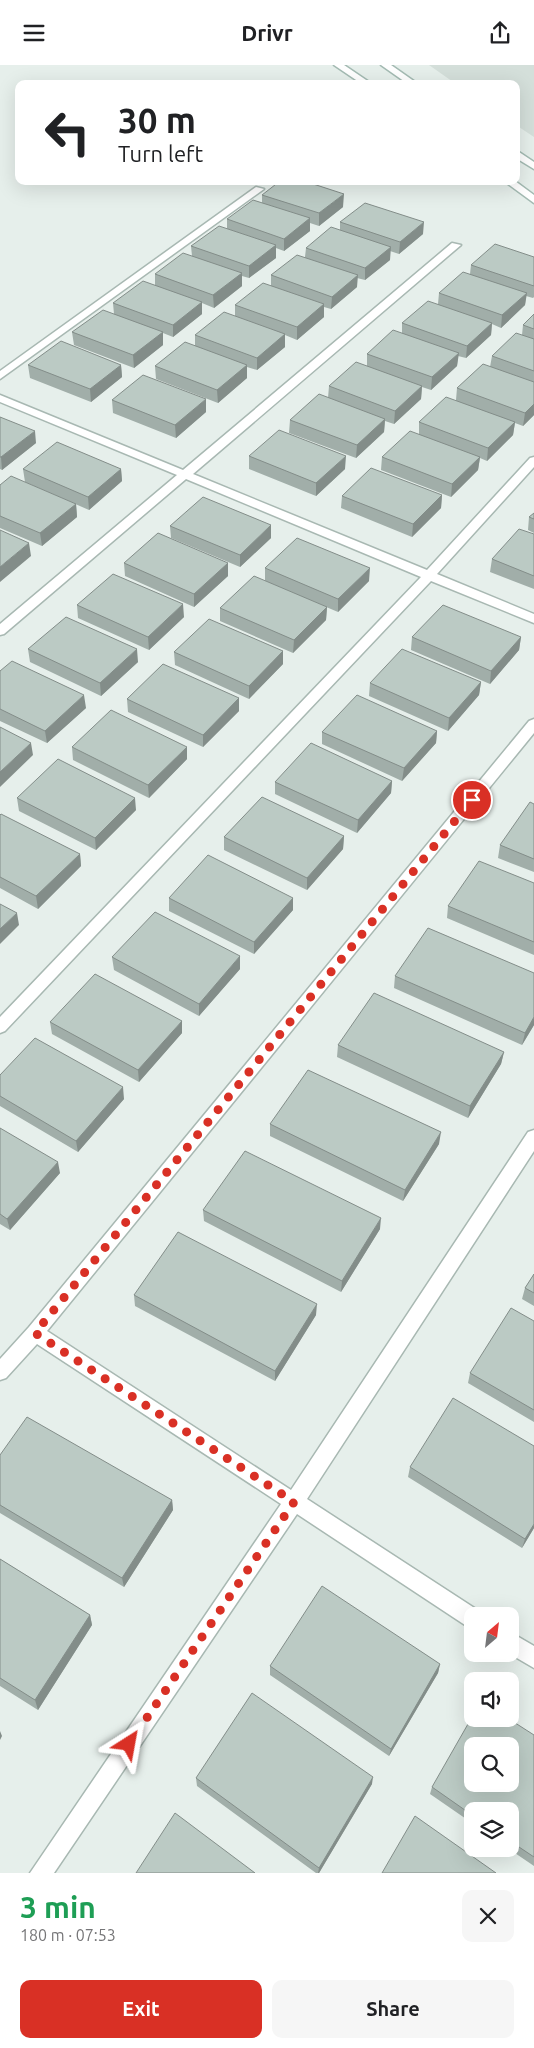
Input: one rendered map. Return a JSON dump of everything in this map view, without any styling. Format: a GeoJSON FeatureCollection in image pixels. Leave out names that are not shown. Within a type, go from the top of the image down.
{"type":"FeatureCollection","features":[{"type":"Feature","properties":{"kind":"street"},"geometry":{"type":"LineString","coordinates":[[338,65],[362,80]]}},
{"type":"Feature","properties":{"kind":"street"},"geometry":{"type":"LineString","coordinates":[[385,65],[408,80]]}},
{"type":"Feature","properties":{"kind":"street"},"geometry":{"type":"LineString","coordinates":[[520,156],[534,165]]}},
{"type":"Feature","properties":{"kind":"street"},"geometry":{"type":"LineString","coordinates":[[514,185],[534,200]]}},
{"type":"Feature","properties":{"kind":"street"},"geometry":{"type":"LineString","coordinates":[[0,376],[259,189]]}},
{"type":"Feature","properties":{"kind":"street"},"geometry":{"type":"LineString","coordinates":[[0,631],[456,245]]}},
{"type":"Feature","properties":{"kind":"street"},"geometry":{"type":"LineString","coordinates":[[0,398],[534,619]]}},
{"type":"Feature","properties":{"kind":"street"},"geometry":{"type":"LineString","coordinates":[[0,1027],[429,575],[534,460]]}},
{"type":"Feature","properties":{"kind":"street"},"geometry":{"type":"LineString","coordinates":[[0,1372],[35,1333],[534,724]]}},
{"type":"Feature","properties":{"kind":"street"},"geometry":{"type":"LineString","coordinates":[[41,1873],[294,1502],[534,1137]]}},
{"type":"Feature","properties":{"kind":"street"},"geometry":{"type":"LineString","coordinates":[[35,1333],[464,1613]]}},
{"type":"Feature","properties":{"kind":"street"},"geometry":{"type":"LineString","coordinates":[[519,1648],[534,1658]]}},
{"type":"Feature","properties":{"kind":"shaded area"},"geometry":{"type":"Polygon","coordinates":[[[429,65],[534,65],[534,137],[520,128],[520,80],[450,80],[429,65]]]}},
{"type":"Feature","properties":{"kind":"building"},"geometry":{"type":"Polygon","coordinates":[[[275,185],[316,185],[344,194],[319,213],[262,195],[275,185]]]}},
{"type":"Feature","properties":{"kind":"building"},"geometry":{"type":"Polygon","coordinates":[[[253,200],[310,218],[284,239],[227,219],[253,200]]]}},
{"type":"Feature","properties":{"kind":"building"},"geometry":{"type":"Polygon","coordinates":[[[365,203],[424,222],[400,242],[340,222],[365,203]]]}},
{"type":"Feature","properties":{"kind":"building"},"geometry":{"type":"Polygon","coordinates":[[[219,226],[276,245],[249,266],[191,246],[219,226]]]}},
{"type":"Feature","properties":{"kind":"building"},"geometry":{"type":"Polygon","coordinates":[[[331,227],[391,247],[365,268],[306,248],[331,227]]]}},
{"type":"Feature","properties":{"kind":"building"},"geometry":{"type":"Polygon","coordinates":[[[495,244],[534,257],[534,286],[471,265],[495,244]]]}},
{"type":"Feature","properties":{"kind":"building"},"geometry":{"type":"Polygon","coordinates":[[[183,253],[242,273],[213,295],[155,274],[183,253]]]}},
{"type":"Feature","properties":{"kind":"building"},"geometry":{"type":"Polygon","coordinates":[[[297,255],[358,275],[332,297],[271,275],[297,255]]]}},
{"type":"Feature","properties":{"kind":"building"},"geometry":{"type":"Polygon","coordinates":[[[463,272],[527,293],[502,315],[439,293],[463,272]]]}},
{"type":"Feature","properties":{"kind":"building"},"geometry":{"type":"Polygon","coordinates":[[[143,281],[202,302],[173,325],[113,303],[143,281]]]}},
{"type":"Feature","properties":{"kind":"building"},"geometry":{"type":"Polygon","coordinates":[[[263,283],[324,304],[297,327],[235,305],[263,283]]]}},
{"type":"Feature","properties":{"kind":"building"},"geometry":{"type":"Polygon","coordinates":[[[428,301],[492,323],[467,346],[402,323],[428,301]]]}},
{"type":"Feature","properties":{"kind":"building"},"geometry":{"type":"Polygon","coordinates":[[[103,310],[163,332],[133,355],[72,332],[103,310]]]}},
{"type":"Feature","properties":{"kind":"building"},"geometry":{"type":"Polygon","coordinates":[[[224,312],[285,334],[257,358],[195,335],[224,312]]]}},
{"type":"Feature","properties":{"kind":"building"},"geometry":{"type":"Polygon","coordinates":[[[534,314],[534,329],[523,325],[534,314]]]}},
{"type":"Feature","properties":{"kind":"building"},"geometry":{"type":"Polygon","coordinates":[[[393,330],[459,353],[432,377],[367,354],[393,330]]]}},
{"type":"Feature","properties":{"kind":"building"},"geometry":{"type":"Polygon","coordinates":[[[516,333],[534,339],[534,371],[492,356],[516,333]]]}},
{"type":"Feature","properties":{"kind":"building"},"geometry":{"type":"Polygon","coordinates":[[[61,341],[121,365],[90,389],[28,365],[61,341]]]}},
{"type":"Feature","properties":{"kind":"building"},"geometry":{"type":"Polygon","coordinates":[[[185,342],[247,365],[217,390],[155,366],[185,342]]]}},
{"type":"Feature","properties":{"kind":"building"},"geometry":{"type":"Polygon","coordinates":[[[356,362],[422,386],[395,411],[329,386],[356,362]]]}},
{"type":"Feature","properties":{"kind":"building"},"geometry":{"type":"Polygon","coordinates":[[[483,364],[534,382],[534,404],[525,413],[457,388],[483,364]]]}},
{"type":"Feature","properties":{"kind":"building"},"geometry":{"type":"Polygon","coordinates":[[[143,375],[206,399],[175,425],[112,400],[143,375]]]}},
{"type":"Feature","properties":{"kind":"building"},"geometry":{"type":"Polygon","coordinates":[[[319,394],[385,419],[357,445],[290,420],[319,394]]]}},
{"type":"Feature","properties":{"kind":"building"},"geometry":{"type":"Polygon","coordinates":[[[446,397],[515,422],[488,448],[419,422],[446,397]]]}},
{"type":"Feature","properties":{"kind":"building"},"geometry":{"type":"Polygon","coordinates":[[[0,417],[35,431],[1,457],[0,457],[0,417]]]}},
{"type":"Feature","properties":{"kind":"building"},"geometry":{"type":"Polygon","coordinates":[[[279,430],[346,456],[316,483],[249,456],[279,430]]]}},
{"type":"Feature","properties":{"kind":"building"},"geometry":{"type":"Polygon","coordinates":[[[410,431],[480,457],[452,484],[382,457],[410,431]]]}},
{"type":"Feature","properties":{"kind":"building"},"geometry":{"type":"Polygon","coordinates":[[[57,442],[121,469],[88,497],[23,469],[57,442]]]}},
{"type":"Feature","properties":{"kind":"building"},"geometry":{"type":"Polygon","coordinates":[[[371,468],[442,495],[413,524],[342,496],[371,468]]]}},
{"type":"Feature","properties":{"kind":"building"},"geometry":{"type":"Polygon","coordinates":[[[11,476],[76,504],[40,533],[0,516],[0,485],[11,476]]]}},
{"type":"Feature","properties":{"kind":"building"},"geometry":{"type":"Polygon","coordinates":[[[203,497],[271,525],[240,555],[170,526],[203,497]]]}},
{"type":"Feature","properties":{"kind":"building"},"geometry":{"type":"Polygon","coordinates":[[[519,529],[534,534],[534,576],[492,559],[519,529]]]}},
{"type":"Feature","properties":{"kind":"building"},"geometry":{"type":"Polygon","coordinates":[[[0,530],[29,543],[0,567],[0,530]]]}},
{"type":"Feature","properties":{"kind":"building"},"geometry":{"type":"Polygon","coordinates":[[[158,533],[228,563],[194,594],[124,563],[158,533]]]}},
{"type":"Feature","properties":{"kind":"building"},"geometry":{"type":"Polygon","coordinates":[[[297,538],[370,568],[338,599],[265,568],[297,538]]]}},
{"type":"Feature","properties":{"kind":"building"},"geometry":{"type":"Polygon","coordinates":[[[113,574],[183,604],[148,637],[77,605],[113,574]]]}},
{"type":"Feature","properties":{"kind":"building"},"geometry":{"type":"Polygon","coordinates":[[[254,576],[327,607],[294,640],[220,608],[254,576]]]}},
{"type":"Feature","properties":{"kind":"building"},"geometry":{"type":"Polygon","coordinates":[[[443,605],[521,637],[491,671],[412,637],[443,605]]]}},
{"type":"Feature","properties":{"kind":"building"},"geometry":{"type":"Polygon","coordinates":[[[66,617],[137,649],[100,683],[28,649],[66,617]]]}},
{"type":"Feature","properties":{"kind":"building"},"geometry":{"type":"Polygon","coordinates":[[[209,619],[283,651],[249,686],[174,652],[209,619]]]}},
{"type":"Feature","properties":{"kind":"building"},"geometry":{"type":"Polygon","coordinates":[[[402,649],[481,682],[449,718],[370,683],[402,649]]]}},
{"type":"Feature","properties":{"kind":"building"},"geometry":{"type":"Polygon","coordinates":[[[12,661],[84,695],[45,731],[0,709],[0,671],[12,661]]]}},
{"type":"Feature","properties":{"kind":"building"},"geometry":{"type":"Polygon","coordinates":[[[163,664],[239,698],[203,735],[127,699],[163,664]]]}},
{"type":"Feature","properties":{"kind":"building"},"geometry":{"type":"Polygon","coordinates":[[[357,695],[437,731],[404,768],[322,732],[357,695]]]}},
{"type":"Feature","properties":{"kind":"building"},"geometry":{"type":"Polygon","coordinates":[[[111,710],[187,747],[148,785],[72,747],[111,710]]]}},
{"type":"Feature","properties":{"kind":"building"},"geometry":{"type":"Polygon","coordinates":[[[0,727],[31,743],[0,772],[0,727]]]}},
{"type":"Feature","properties":{"kind":"building"},"geometry":{"type":"Polygon","coordinates":[[[311,743],[392,781],[358,820],[275,782],[311,743]]]}},
{"type":"Feature","properties":{"kind":"building"},"geometry":{"type":"Polygon","coordinates":[[[58,759],[135,798],[95,838],[17,798],[58,759]]]}},
{"type":"Feature","properties":{"kind":"building"},"geometry":{"type":"Polygon","coordinates":[[[262,797],[344,836],[307,878],[224,837],[262,797]]]}},
{"type":"Feature","properties":{"kind":"building"},"geometry":{"type":"Polygon","coordinates":[[[530,802],[534,804],[534,859],[500,845],[530,802]]]}},
{"type":"Feature","properties":{"kind":"building"},"geometry":{"type":"Polygon","coordinates":[[[1,814],[80,854],[36,896],[0,877],[1,814]]]}},
{"type":"Feature","properties":{"kind":"building"},"geometry":{"type":"Polygon","coordinates":[[[208,855],[293,898],[254,942],[169,898],[208,855]]]}},
{"type":"Feature","properties":{"kind":"building"},"geometry":{"type":"Polygon","coordinates":[[[479,861],[534,883],[534,942],[448,906],[479,861]]]}},
{"type":"Feature","properties":{"kind":"building"},"geometry":{"type":"Polygon","coordinates":[[[0,904],[17,913],[0,929],[0,904]]]}},
{"type":"Feature","properties":{"kind":"building"},"geometry":{"type":"Polygon","coordinates":[[[155,912],[240,956],[199,1004],[112,957],[155,912]]]}},
{"type":"Feature","properties":{"kind":"building"},"geometry":{"type":"Polygon","coordinates":[[[428,928],[534,973],[534,1017],[525,1033],[395,976],[428,928]]]}},
{"type":"Feature","properties":{"kind":"building"},"geometry":{"type":"Polygon","coordinates":[[[95,974],[182,1021],[138,1070],[50,1022],[95,974]]]}},
{"type":"Feature","properties":{"kind":"building"},"geometry":{"type":"Polygon","coordinates":[[[374,993],[504,1052],[470,1106],[338,1045],[374,993]]]}},
{"type":"Feature","properties":{"kind":"building"},"geometry":{"type":"Polygon","coordinates":[[[35,1038],[123,1087],[76,1141],[0,1096],[0,1075],[35,1038]]]}},
{"type":"Feature","properties":{"kind":"building"},"geometry":{"type":"Polygon","coordinates":[[[308,1070],[441,1132],[405,1190],[270,1124],[308,1070]]]}},
{"type":"Feature","properties":{"kind":"building"},"geometry":{"type":"Polygon","coordinates":[[[0,1128],[58,1162],[7,1219],[0,1214],[0,1128]]]}},
{"type":"Feature","properties":{"kind":"building"},"geometry":{"type":"Polygon","coordinates":[[[245,1151],[381,1218],[342,1281],[203,1210],[245,1151]]]}},
{"type":"Feature","properties":{"kind":"building"},"geometry":{"type":"Polygon","coordinates":[[[178,1232],[317,1304],[275,1371],[134,1295],[178,1232]]]}},
{"type":"Feature","properties":{"kind":"building"},"geometry":{"type":"Polygon","coordinates":[[[534,1274],[534,1293],[525,1288],[534,1274]]]}},
{"type":"Feature","properties":{"kind":"building"},"geometry":{"type":"Polygon","coordinates":[[[511,1308],[534,1321],[534,1410],[470,1373],[511,1308]]]}},
{"type":"Feature","properties":{"kind":"building"},"geometry":{"type":"Polygon","coordinates":[[[453,1398],[534,1446],[534,1524],[525,1539],[410,1467],[453,1398]]]}},
{"type":"Feature","properties":{"kind":"building"},"geometry":{"type":"Polygon","coordinates":[[[27,1417],[172,1500],[122,1578],[0,1505],[0,1455],[27,1417]]]}},
{"type":"Feature","properties":{"kind":"building"},"geometry":{"type":"Polygon","coordinates":[[[0,1559],[90,1615],[35,1700],[0,1678],[0,1559]]]}},
{"type":"Feature","properties":{"kind":"building"},"geometry":{"type":"Polygon","coordinates":[[[322,1586],[440,1664],[391,1749],[270,1666],[322,1586]]]}},
{"type":"Feature","properties":{"kind":"building"},"geometry":{"type":"Polygon","coordinates":[[[252,1693],[373,1777],[319,1868],[196,1778],[252,1693]]]}},
{"type":"Feature","properties":{"kind":"building"},"geometry":{"type":"Polygon","coordinates":[[[519,1725],[534,1735],[534,1857],[519,1847],[519,1802],[464,1802],[464,1809],[432,1787],[466,1727],[519,1727],[519,1725]]]}},
{"type":"Feature","properties":{"kind":"building"},"geometry":{"type":"Polygon","coordinates":[[[175,1813],[255,1873],[136,1873],[175,1813]]]}},
{"type":"Feature","properties":{"kind":"building"},"geometry":{"type":"Polygon","coordinates":[[[415,1816],[464,1850],[464,1857],[473,1857],[496,1873],[382,1873],[415,1816]]]}},
{"type":"Feature","properties":{"kind":"route"},"geometry":{"type":"LineString","coordinates":[[129,1744],[294,1502],[35,1333],[472,800]]}}]}
